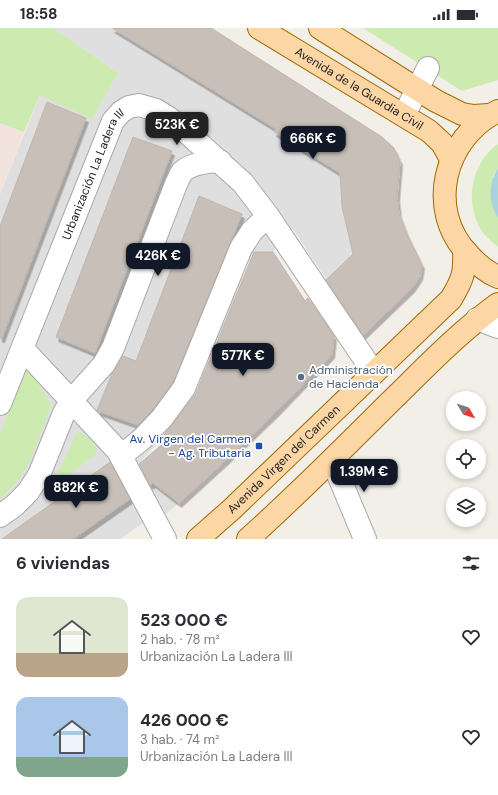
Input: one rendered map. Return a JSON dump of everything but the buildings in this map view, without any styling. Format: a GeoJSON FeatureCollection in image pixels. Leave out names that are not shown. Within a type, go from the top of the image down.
{"type":"FeatureCollection","features":[{"type":"Feature","properties":{"kind":"main road","name":"Avenida de la Guardia Civil"},"geometry":{"type":"LineString","coordinates":[[259,28],[429,130],[442,143],[452,159]]}},
{"type":"Feature","properties":{"kind":"main road"},"geometry":{"type":"LineString","coordinates":[[320,28],[436,101],[462,114],[474,116],[493,113]]}},
{"type":"Feature","properties":{"kind":"main road"},"geometry":{"type":"LineString","coordinates":[[493,113],[473,127],[465,137],[452,159],[446,179],[445,196],[447,216],[454,234],[464,250],[477,264],[498,277]]}},
{"type":"Feature","properties":{"kind":"main road","name":"Avenida Virgen del Carmen"},"geometry":{"type":"LineString","coordinates":[[198,539],[232,509],[451,299],[462,280],[465,267],[464,250]]}},
{"type":"Feature","properties":{"kind":"main road"},"geometry":{"type":"LineString","coordinates":[[248,539],[332,460],[423,369],[477,319],[498,304]]}},
{"type":"Feature","properties":{"kind":"street"},"geometry":{"type":"LineString","coordinates":[[404,116],[428,68]]}},
{"type":"Feature","properties":{"kind":"street","name":"Urbanización La Ladera III"},"geometry":{"type":"LineString","coordinates":[[0,404],[113,121],[121,112],[129,107],[139,105],[156,110],[169,118],[220,161],[243,184],[268,216],[374,373]]}},
{"type":"Feature","properties":{"kind":"street"},"geometry":{"type":"LineString","coordinates":[[0,516],[14,506],[28,492],[39,475],[71,401],[104,364],[113,348],[176,184],[182,172],[205,162],[220,161]]}},
{"type":"Feature","properties":{"kind":"street"},"geometry":{"type":"LineString","coordinates":[[121,456],[142,439],[162,418],[184,388],[241,248],[252,231],[268,216]]}},
{"type":"Feature","properties":{"kind":"street"},"geometry":{"type":"LineString","coordinates":[[477,319],[498,327]]}},
{"type":"Feature","properties":{"kind":"street"},"geometry":{"type":"LineString","coordinates":[[22,349],[118,451],[165,539]]}},
{"type":"Feature","properties":{"kind":"street"},"geometry":{"type":"LineString","coordinates":[[332,460],[365,539]]}},
{"type":"Feature","properties":{"kind":"shaded area"},"geometry":{"type":"Polygon","coordinates":[[[53,28],[211,28],[382,137],[394,148],[400,161],[397,197],[399,214],[422,265],[420,276],[412,288],[363,335],[293,229],[283,237],[273,252],[258,252],[248,262],[218,346],[190,403],[176,423],[135,468],[179,503],[156,522],[153,516],[120,539],[0,539],[0,194],[40,95],[118,73],[53,28]]]}},
{"type":"Feature","properties":{"kind":"shaded area"},"geometry":{"type":"Polygon","coordinates":[[[0,123],[24,132],[0,194],[0,123]]]}},
{"type":"Feature","properties":{"kind":"green space"},"geometry":{"type":"Polygon","coordinates":[[[0,28],[53,28],[118,73],[92,119],[40,95],[24,132],[0,123],[0,28]]]}},
{"type":"Feature","properties":{"kind":"green space"},"geometry":{"type":"Polygon","coordinates":[[[363,28],[498,28],[498,80],[462,91],[363,28]]]}},
{"type":"Feature","properties":{"kind":"green space"},"geometry":{"type":"Polygon","coordinates":[[[498,144],[498,168],[493,176],[498,218],[498,247],[487,238],[477,223],[473,211],[472,198],[476,174],[481,163],[488,152],[498,144]]]}},
{"type":"Feature","properties":{"kind":"green space"},"geometry":{"type":"Polygon","coordinates":[[[27,365],[51,405],[37,444],[26,468],[10,490],[0,499],[0,434],[27,365]]]}},
{"type":"Feature","properties":{"kind":"green space"},"geometry":{"type":"Polygon","coordinates":[[[77,432],[83,434],[91,440],[97,448],[96,454],[47,492],[55,479],[77,432]]]}},
{"type":"Feature","properties":{"kind":"water"},"geometry":{"type":"Polygon","coordinates":[[[498,168],[498,218],[492,206],[490,193],[492,181],[498,168]]]}},
{"type":"Feature","properties":{"kind":"place","name":"Administración de Hacienda"},"geometry":{"type":"Point","coordinates":[301,377]}},
{"type":"Feature","properties":{"kind":"place","name":"Av. Virgen del Carmen - Ag. Tributaria"},"geometry":{"type":"Point","coordinates":[259,446]}}]}
